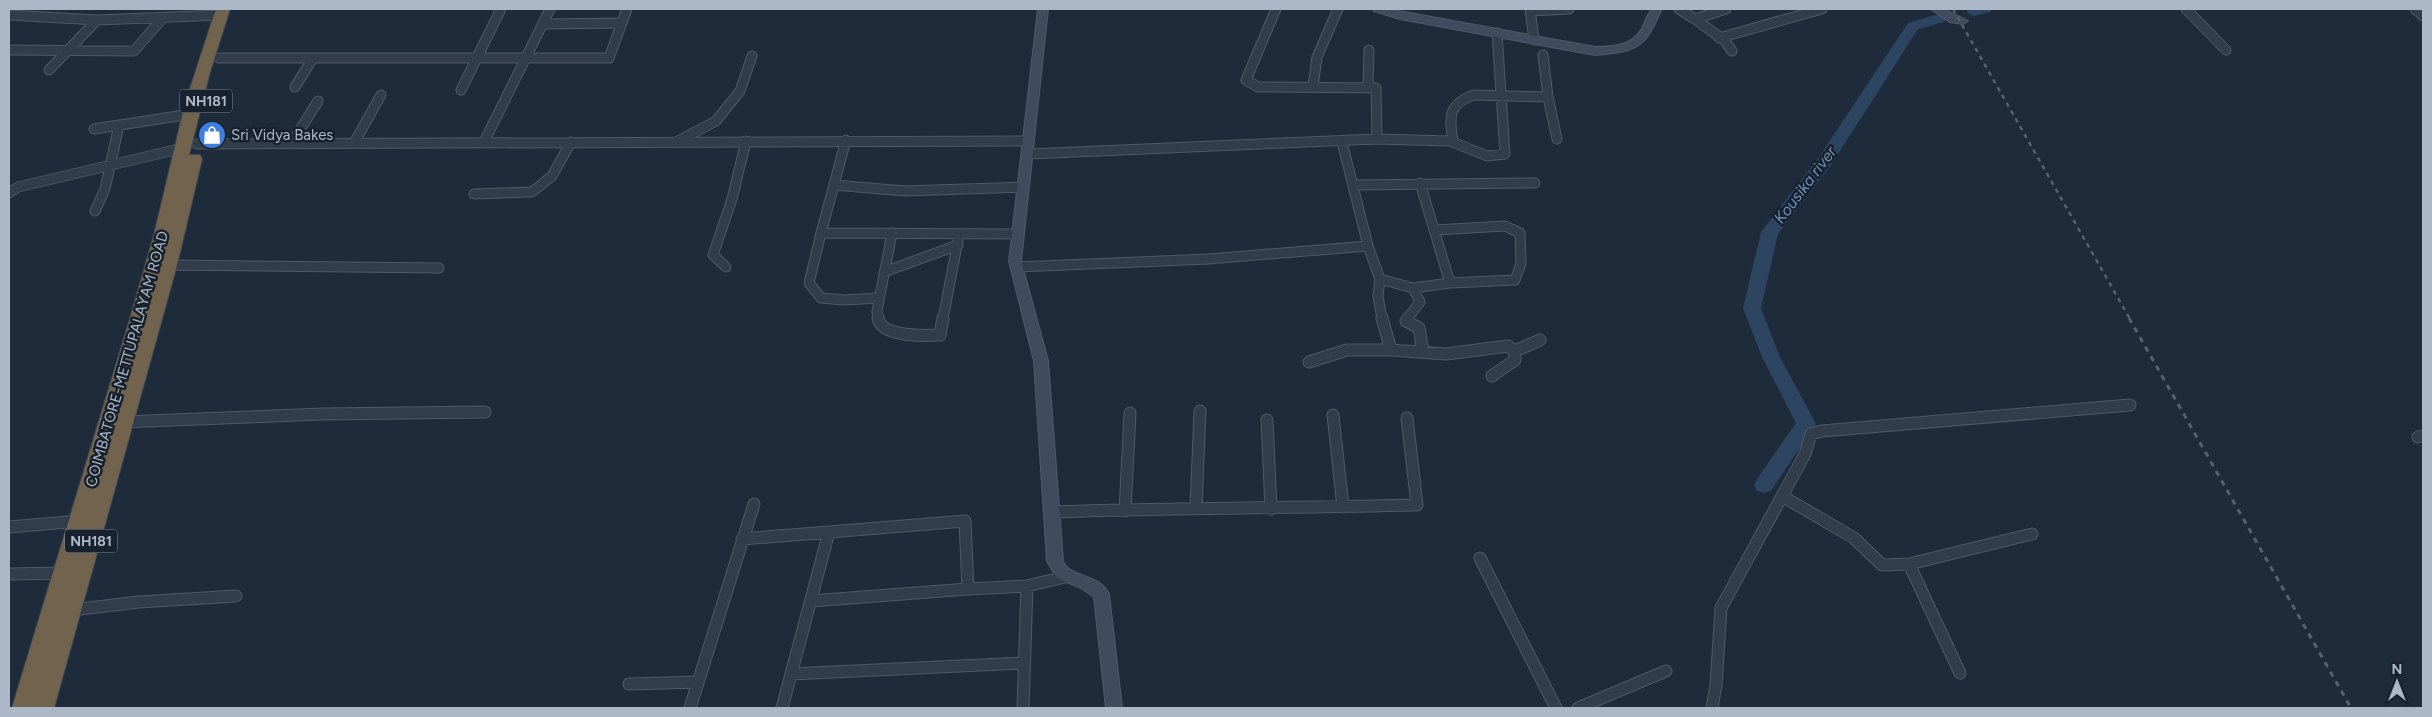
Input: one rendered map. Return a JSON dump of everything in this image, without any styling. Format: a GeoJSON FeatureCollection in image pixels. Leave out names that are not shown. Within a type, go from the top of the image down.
{"type":"FeatureCollection","features":[{"type":"Feature","properties":{"kind":"highway","name":"NH181"},"geometry":{"type":"LineString","coordinates":[[143,330],[168,265],[190,146],[219,58],[226,11]]}},
{"type":"Feature","properties":{"kind":"highway","name":"COIMBATORE-METTUPALAYAM ROAD"},"geometry":{"type":"LineString","coordinates":[[23,708],[64,573],[116,423],[143,330],[168,214],[190,146],[191,114],[226,11]]}},
{"type":"Feature","properties":{"kind":"highway","name":"NH181"},"geometry":{"type":"LineString","coordinates":[[43,708],[72,610],[116,423]]}},
{"type":"Feature","properties":{"kind":"street"},"geometry":{"type":"LineString","coordinates":[[145,20],[154,9]]}},
{"type":"Feature","properties":{"kind":"street"},"geometry":{"type":"LineString","coordinates":[[461,90],[475,58],[501,9]]}},
{"type":"Feature","properties":{"kind":"street"},"geometry":{"type":"LineString","coordinates":[[484,142],[550,9]]}},
{"type":"Feature","properties":{"kind":"street"},"geometry":{"type":"LineString","coordinates":[[219,58],[609,58],[627,9]]}},
{"type":"Feature","properties":{"kind":"street"},"geometry":{"type":"LineString","coordinates":[[1043,9],[1015,261],[1041,361],[1050,512],[1055,560],[1057,569],[1065,577]]}},
{"type":"Feature","properties":{"kind":"street"},"geometry":{"type":"LineString","coordinates":[[1276,9],[1246,80],[1258,87],[1376,88],[1377,139]]}},
{"type":"Feature","properties":{"kind":"street"},"geometry":{"type":"LineString","coordinates":[[1313,87],[1312,79],[1320,50],[1338,9]]}},
{"type":"Feature","properties":{"kind":"street"},"geometry":{"type":"LineString","coordinates":[[1378,9],[1595,51],[1615,50],[1632,45],[1643,35],[1657,9]]}},
{"type":"Feature","properties":{"kind":"street"},"geometry":{"type":"LineString","coordinates":[[1534,40],[1530,10],[1569,9]]}},
{"type":"Feature","properties":{"kind":"street"},"geometry":{"type":"LineString","coordinates":[[1679,9],[1724,41],[1732,51]]}},
{"type":"Feature","properties":{"kind":"street"},"geometry":{"type":"LineString","coordinates":[[1695,19],[1726,9]]}},
{"type":"Feature","properties":{"kind":"street"},"geometry":{"type":"LineString","coordinates":[[1719,38],[1822,9]]}},
{"type":"Feature","properties":{"kind":"street"},"geometry":{"type":"LineString","coordinates":[[1936,9],[1954,20],[1964,16]]}},
{"type":"Feature","properties":{"kind":"street"},"geometry":{"type":"LineString","coordinates":[[2186,9],[2226,50]]}},
{"type":"Feature","properties":{"kind":"street"},"geometry":{"type":"LineString","coordinates":[[2415,9],[2423,16]]}},
{"type":"Feature","properties":{"kind":"street"},"geometry":{"type":"LineString","coordinates":[[10,16],[97,20],[162,20],[226,11]]}},
{"type":"Feature","properties":{"kind":"street"},"geometry":{"type":"LineString","coordinates":[[49,70],[97,20]]}},
{"type":"Feature","properties":{"kind":"street"},"geometry":{"type":"LineString","coordinates":[[9,50],[68,52],[134,51],[162,20]]}},
{"type":"Feature","properties":{"kind":"street"},"geometry":{"type":"LineString","coordinates":[[543,24],[622,23]]}},
{"type":"Feature","properties":{"kind":"street"},"geometry":{"type":"LineString","coordinates":[[9,193],[18,187],[190,146],[846,140],[1029,148],[1342,142],[1377,139],[1452,141],[1480,155],[1496,156],[1505,154],[1497,33]]}},
{"type":"Feature","properties":{"kind":"street"},"geometry":{"type":"LineString","coordinates":[[1368,88],[1370,50]]}},
{"type":"Feature","properties":{"kind":"street"},"geometry":{"type":"LineString","coordinates":[[1543,55],[1548,97],[1557,139]]}},
{"type":"Feature","properties":{"kind":"street"},"geometry":{"type":"LineString","coordinates":[[675,142],[716,121],[740,91],[752,56]]}},
{"type":"Feature","properties":{"kind":"street"},"geometry":{"type":"LineString","coordinates":[[295,87],[313,58]]}},
{"type":"Feature","properties":{"kind":"street"},"geometry":{"type":"LineString","coordinates":[[1452,141],[1451,110],[1456,102],[1473,94],[1548,97]]}},
{"type":"Feature","properties":{"kind":"street"},"geometry":{"type":"LineString","coordinates":[[354,143],[381,95]]}},
{"type":"Feature","properties":{"kind":"street"},"geometry":{"type":"LineString","coordinates":[[291,144],[318,101]]}},
{"type":"Feature","properties":{"kind":"street"},"geometry":{"type":"LineString","coordinates":[[94,129],[191,114]]}},
{"type":"Feature","properties":{"kind":"street"},"geometry":{"type":"LineString","coordinates":[[95,211],[105,189],[119,125]]}},
{"type":"Feature","properties":{"kind":"street"},"geometry":{"type":"LineString","coordinates":[[846,140],[809,283],[821,298],[844,300],[879,298]]}},
{"type":"Feature","properties":{"kind":"street"},"geometry":{"type":"LineString","coordinates":[[726,267],[713,255],[732,199],[746,141]]}},
{"type":"Feature","properties":{"kind":"street"},"geometry":{"type":"LineString","coordinates":[[474,194],[532,192],[552,176],[571,142]]}},
{"type":"Feature","properties":{"kind":"street"},"geometry":{"type":"LineString","coordinates":[[1342,142],[1368,246],[1380,279],[1378,284],[1380,310],[1392,350]]}},
{"type":"Feature","properties":{"kind":"street"},"geometry":{"type":"LineString","coordinates":[[1354,184],[1535,182]]}},
{"type":"Feature","properties":{"kind":"street"},"geometry":{"type":"LineString","coordinates":[[1420,183],[1450,283]]}},
{"type":"Feature","properties":{"kind":"street"},"geometry":{"type":"LineString","coordinates":[[834,185],[857,188],[925,189],[1024,187]]}},
{"type":"Feature","properties":{"kind":"street"},"geometry":{"type":"LineString","coordinates":[[1380,279],[1414,288],[1450,283],[1515,280],[1521,264],[1520,233],[1505,226],[1435,230]]}},
{"type":"Feature","properties":{"kind":"street"},"geometry":{"type":"LineString","coordinates":[[821,233],[892,233],[958,240],[1018,234]]}},
{"type":"Feature","properties":{"kind":"street"},"geometry":{"type":"LineString","coordinates":[[892,233],[877,310],[879,324],[885,330],[923,336],[940,335],[958,240]]}},
{"type":"Feature","properties":{"kind":"street"},"geometry":{"type":"LineString","coordinates":[[884,272],[958,240]]}},
{"type":"Feature","properties":{"kind":"street"},"geometry":{"type":"LineString","coordinates":[[1017,267],[1210,259],[1368,246]]}},
{"type":"Feature","properties":{"kind":"street"},"geometry":{"type":"LineString","coordinates":[[168,265],[439,268]]}},
{"type":"Feature","properties":{"kind":"street"},"geometry":{"type":"LineString","coordinates":[[1414,288],[1420,302],[1406,321],[1420,328],[1423,352]]}},
{"type":"Feature","properties":{"kind":"street"},"geometry":{"type":"LineString","coordinates":[[1515,351],[1540,340]]}},
{"type":"Feature","properties":{"kind":"street"},"geometry":{"type":"LineString","coordinates":[[1309,362],[1347,350],[1392,350],[1446,354],[1508,346],[1515,351],[1516,360],[1492,376]]}},
{"type":"Feature","properties":{"kind":"street"},"geometry":{"type":"LineString","coordinates":[[1712,708],[1716,685],[1721,608],[1805,454],[1811,434],[1822,430],[2036,411],[2130,406]]}},
{"type":"Feature","properties":{"kind":"street"},"geometry":{"type":"LineString","coordinates":[[1196,507],[1200,410]]}},
{"type":"Feature","properties":{"kind":"street"},"geometry":{"type":"LineString","coordinates":[[116,423],[323,414],[485,412]]}},
{"type":"Feature","properties":{"kind":"street"},"geometry":{"type":"LineString","coordinates":[[1125,511],[1130,413]]}},
{"type":"Feature","properties":{"kind":"street"},"geometry":{"type":"LineString","coordinates":[[1333,416],[1343,508]]}},
{"type":"Feature","properties":{"kind":"street"},"geometry":{"type":"LineString","coordinates":[[1050,512],[1125,511],[1196,507],[1343,508],[1417,504],[1406,418]]}},
{"type":"Feature","properties":{"kind":"street"},"geometry":{"type":"LineString","coordinates":[[1267,420],[1270,509]]}},
{"type":"Feature","properties":{"kind":"street"},"geometry":{"type":"LineString","coordinates":[[1782,496],[1854,538],[1882,565],[1909,564],[1915,560],[2032,534]]}},
{"type":"Feature","properties":{"kind":"street"},"geometry":{"type":"LineString","coordinates":[[690,708],[754,504]]}},
{"type":"Feature","properties":{"kind":"street"},"geometry":{"type":"LineString","coordinates":[[9,526],[81,521]]}},
{"type":"Feature","properties":{"kind":"street"},"geometry":{"type":"LineString","coordinates":[[742,539],[965,521],[968,589]]}},
{"type":"Feature","properties":{"kind":"street"},"geometry":{"type":"LineString","coordinates":[[782,708],[830,532]]}},
{"type":"Feature","properties":{"kind":"street"},"geometry":{"type":"LineString","coordinates":[[1480,558],[1556,708]]}},
{"type":"Feature","properties":{"kind":"street"},"geometry":{"type":"LineString","coordinates":[[1909,564],[1936,615],[1937,624],[1944,635],[1960,673]]}},
{"type":"Feature","properties":{"kind":"street"},"geometry":{"type":"LineString","coordinates":[[9,574],[64,573]]}},
{"type":"Feature","properties":{"kind":"street"},"geometry":{"type":"LineString","coordinates":[[811,601],[1027,586],[1065,577],[1086,582],[1100,594],[1114,708]]}},
{"type":"Feature","properties":{"kind":"street"},"geometry":{"type":"LineString","coordinates":[[1023,708],[1027,586]]}},
{"type":"Feature","properties":{"kind":"street"},"geometry":{"type":"LineString","coordinates":[[72,610],[139,602],[236,596]]}},
{"type":"Feature","properties":{"kind":"street"},"geometry":{"type":"LineString","coordinates":[[791,674],[1023,663]]}},
{"type":"Feature","properties":{"kind":"street"},"geometry":{"type":"LineString","coordinates":[[1578,708],[1666,671]]}},
{"type":"Feature","properties":{"kind":"street"},"geometry":{"type":"LineString","coordinates":[[629,684],[698,682]]}},
{"type":"Feature","properties":{"kind":"waterway","name":"Kousika river"},"geometry":{"type":"LineString","coordinates":[[1974,11],[1985,9]]}},
{"type":"Feature","properties":{"kind":"waterway","name":"Kousika river"},"geometry":{"type":"LineString","coordinates":[[1764,485],[1806,424],[1771,357],[1752,308],[1770,232],[1825,161],[1913,26],[1939,19]]}},
{"type":"Feature","properties":{"kind":"railway"},"geometry":{"type":"LineString","coordinates":[[1953,9],[2130,319]]}},
{"type":"Feature","properties":{"kind":"railway"},"geometry":{"type":"LineString","coordinates":[[2129,318],[2351,708]]}},
{"type":"Feature","properties":{"kind":"place","name":"Sri Vidya Bakes"},"geometry":{"type":"Point","coordinates":[212,135]}}]}
